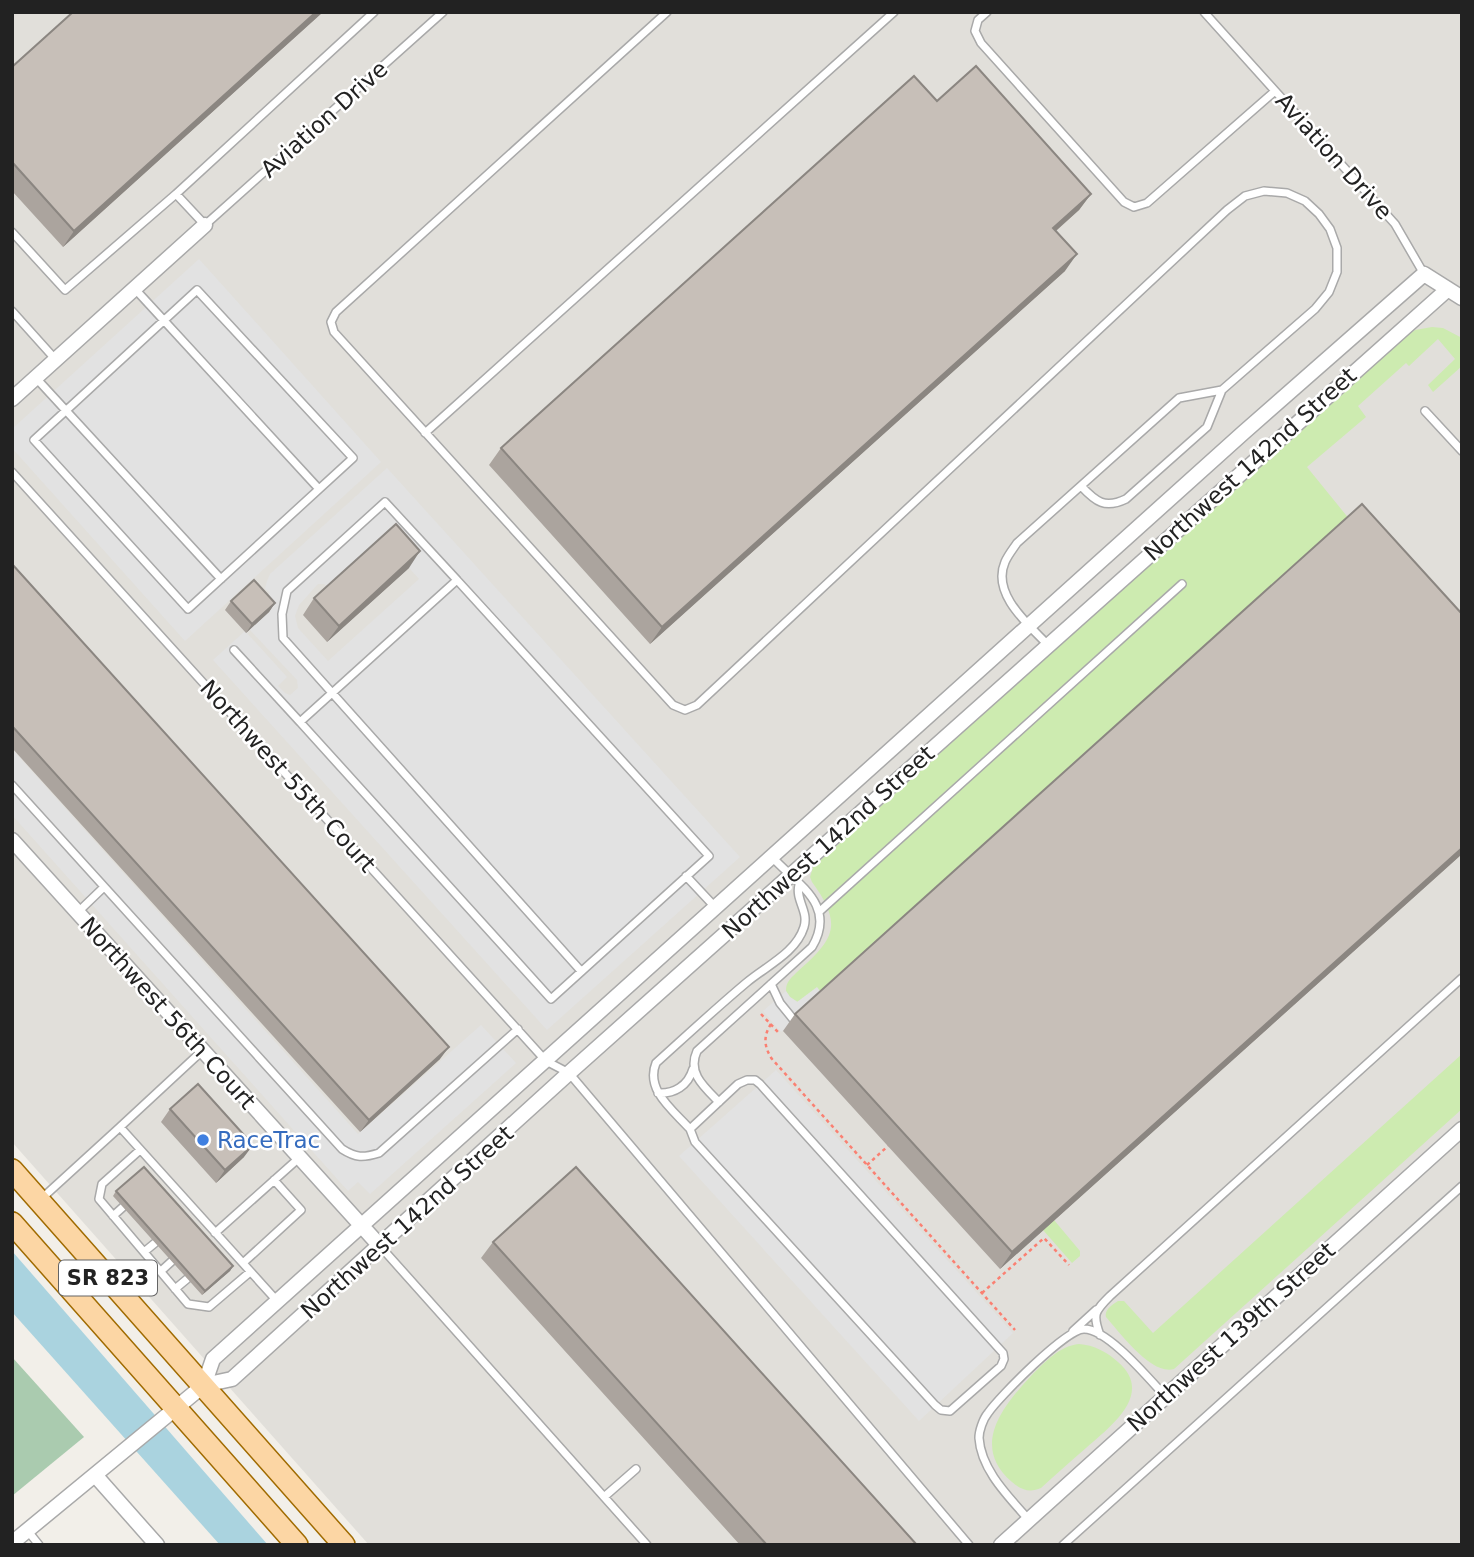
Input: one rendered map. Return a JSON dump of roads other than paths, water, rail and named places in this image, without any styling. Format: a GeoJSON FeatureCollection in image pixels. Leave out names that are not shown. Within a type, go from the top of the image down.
{"type":"FeatureCollection","features":[{"type":"Feature","properties":{"kind":"main road","name":"SR 823"},"geometry":{"type":"LineString","coordinates":[[12,1170],[344,1545]]}},
{"type":"Feature","properties":{"kind":"main road","name":"SR 823"},"geometry":{"type":"LineString","coordinates":[[12,1223],[171,1412],[297,1545]]}},
{"type":"Feature","properties":{"kind":"street"},"geometry":{"type":"LineString","coordinates":[[12,399],[205,225]]}},
{"type":"Feature","properties":{"kind":"street","name":"Aviation Drive"},"geometry":{"type":"LineString","coordinates":[[1424,274],[1462,298]]}},
{"type":"Feature","properties":{"kind":"street","name":"Northwest 142nd Street"},"geometry":{"type":"LineString","coordinates":[[204,1385],[213,1359],[1424,274]]}},
{"type":"Feature","properties":{"kind":"street","name":"Northwest 142nd Street"},"geometry":{"type":"LineString","coordinates":[[12,1543],[204,1385],[232,1380],[569,1073],[794,881],[1048,645],[1447,289]]}},
{"type":"Feature","properties":{"kind":"street","name":"Northwest 56th Court"},"geometry":{"type":"LineString","coordinates":[[12,840],[380,1246]]}},
{"type":"Feature","properties":{"kind":"street","name":"Northwest 139th Street"},"geometry":{"type":"LineString","coordinates":[[1001,1545],[1462,1129]]}},
{"type":"Feature","properties":{"kind":"street"},"geometry":{"type":"LineString","coordinates":[[95,1475],[157,1545]]}},
{"type":"Feature","properties":{"kind":"lane"},"geometry":{"type":"LineString","coordinates":[[12,232],[65,290],[176,194],[374,12]]}},
{"type":"Feature","properties":{"kind":"lane","name":"Aviation Drive"},"geometry":{"type":"LineString","coordinates":[[205,225],[443,12]]}},
{"type":"Feature","properties":{"kind":"lane"},"geometry":{"type":"LineString","coordinates":[[667,12],[336,312],[331,322],[334,332],[673,705],[685,710],[697,705],[1227,210],[1245,196],[1264,191],[1287,193],[1305,201],[1330,229],[1337,248],[1337,272],[1329,292],[1315,309],[1222,390],[1207,427],[1126,499],[1116,504],[1103,504],[1091,497],[1081,486]]}},
{"type":"Feature","properties":{"kind":"lane"},"geometry":{"type":"LineString","coordinates":[[425,433],[894,12]]}},
{"type":"Feature","properties":{"kind":"lane"},"geometry":{"type":"LineString","coordinates":[[986,12],[978,20],[975,31],[981,43],[1124,202],[1135,207],[1147,203],[1275,91]]}},
{"type":"Feature","properties":{"kind":"lane","name":"Aviation Drive"},"geometry":{"type":"LineString","coordinates":[[1204,12],[1395,224],[1424,274]]}},
{"type":"Feature","properties":{"kind":"lane"},"geometry":{"type":"LineString","coordinates":[[176,194],[205,225]]}},
{"type":"Feature","properties":{"kind":"lane"},"geometry":{"type":"LineString","coordinates":[[135,288],[320,489]]}},
{"type":"Feature","properties":{"kind":"lane"},"geometry":{"type":"LineString","coordinates":[[197,290],[353,458],[188,609],[34,440],[67,410],[197,290]]}},
{"type":"Feature","properties":{"kind":"lane"},"geometry":{"type":"LineString","coordinates":[[12,311],[56,360]]}},
{"type":"Feature","properties":{"kind":"lane"},"geometry":{"type":"LineString","coordinates":[[36,377],[221,579]]}},
{"type":"Feature","properties":{"kind":"lane"},"geometry":{"type":"LineString","coordinates":[[1048,645],[1008,598],[1002,583],[1004,564],[1017,543],[1179,398],[1222,390]]}},
{"type":"Feature","properties":{"kind":"lane"},"geometry":{"type":"LineString","coordinates":[[1425,411],[1462,451]]}},
{"type":"Feature","properties":{"kind":"lane","name":"Northwest 55th Court"},"geometry":{"type":"LineString","coordinates":[[12,472],[546,1061],[569,1073]]}},
{"type":"Feature","properties":{"kind":"lane"},"geometry":{"type":"LineString","coordinates":[[234,650],[551,999],[709,856],[385,502],[287,590],[282,614],[283,638],[581,971]]}},
{"type":"Feature","properties":{"kind":"lane"},"geometry":{"type":"LineString","coordinates":[[300,722],[457,580]]}},
{"type":"Feature","properties":{"kind":"lane"},"geometry":{"type":"LineString","coordinates":[[820,911],[1182,584]]}},
{"type":"Feature","properties":{"kind":"lane"},"geometry":{"type":"LineString","coordinates":[[12,785],[342,1149],[358,1158],[379,1153],[518,1029]]}},
{"type":"Feature","properties":{"kind":"lane"},"geometry":{"type":"LineString","coordinates":[[658,1093],[676,1091],[687,1082],[697,1051],[812,947],[819,935],[820,911],[808,891],[794,881],[773,858]]}},
{"type":"Feature","properties":{"kind":"lane"},"geometry":{"type":"LineString","coordinates":[[686,876],[715,908]]}},
{"type":"Feature","properties":{"kind":"lane"},"geometry":{"type":"LineString","coordinates":[[690,1129],[738,1084],[755,1080],[1003,1353],[1001,1366],[950,1411],[941,1410],[695,1142],[690,1129],[652,1083],[656,1063],[747,982],[790,949],[805,923],[804,910],[794,881]]}},
{"type":"Feature","properties":{"kind":"lane"},"geometry":{"type":"LineString","coordinates":[[77,912],[104,887]]}},
{"type":"Feature","properties":{"kind":"lane"},"geometry":{"type":"LineString","coordinates":[[1029,1520],[990,1470],[981,1451],[979,1434],[986,1415],[1072,1332],[1462,978]]}},
{"type":"Feature","properties":{"kind":"lane"},"geometry":{"type":"LineString","coordinates":[[771,984],[780,1003],[793,1018]]}},
{"type":"Feature","properties":{"kind":"lane"},"geometry":{"type":"LineString","coordinates":[[39,1200],[202,1051]]}},
{"type":"Feature","properties":{"kind":"lane"},"geometry":{"type":"LineString","coordinates":[[693,1069],[700,1082],[719,1102]]}},
{"type":"Feature","properties":{"kind":"lane"},"geometry":{"type":"LineString","coordinates":[[569,1073],[969,1545]]}},
{"type":"Feature","properties":{"kind":"lane"},"geometry":{"type":"LineString","coordinates":[[120,1127],[223,1247],[243,1263],[278,1302]]}},
{"type":"Feature","properties":{"kind":"lane"},"geometry":{"type":"LineString","coordinates":[[141,1150],[102,1184],[99,1199],[188,1304],[209,1307],[250,1272]]}},
{"type":"Feature","properties":{"kind":"lane"},"geometry":{"type":"LineString","coordinates":[[210,1230],[299,1158]]}},
{"type":"Feature","properties":{"kind":"lane"},"geometry":{"type":"LineString","coordinates":[[151,1183],[162,1174]]}},
{"type":"Feature","properties":{"kind":"lane"},"geometry":{"type":"LineString","coordinates":[[243,1263],[301,1210],[274,1180]]}},
{"type":"Feature","properties":{"kind":"lane"},"geometry":{"type":"LineString","coordinates":[[1063,1545],[1462,1186]]}},
{"type":"Feature","properties":{"kind":"lane"},"geometry":{"type":"LineString","coordinates":[[167,1200],[177,1191]]}},
{"type":"Feature","properties":{"kind":"lane"},"geometry":{"type":"LineString","coordinates":[[113,1216],[123,1207]]}},
{"type":"Feature","properties":{"kind":"lane"},"geometry":{"type":"LineString","coordinates":[[129,1234],[139,1225]]}},
{"type":"Feature","properties":{"kind":"lane"},"geometry":{"type":"LineString","coordinates":[[144,1252],[155,1242]]}},
{"type":"Feature","properties":{"kind":"lane"},"geometry":{"type":"LineString","coordinates":[[380,1246],[647,1545]]}},
{"type":"Feature","properties":{"kind":"lane"},"geometry":{"type":"LineString","coordinates":[[161,1271],[172,1261]]}},
{"type":"Feature","properties":{"kind":"lane"},"geometry":{"type":"LineString","coordinates":[[175,1289],[187,1279]]}},
{"type":"Feature","properties":{"kind":"lane"},"geometry":{"type":"LineString","coordinates":[[1096,1310],[1095,1321],[1100,1335]]}},
{"type":"Feature","properties":{"kind":"lane"},"geometry":{"type":"LineString","coordinates":[[1072,1332],[1085,1329],[1116,1346],[1166,1397]]}},
{"type":"Feature","properties":{"kind":"lane"},"geometry":{"type":"LineString","coordinates":[[604,1497],[636,1469]]}},
{"type":"Feature","properties":{"kind":"lane"},"geometry":{"type":"LineString","coordinates":[[27,1530],[39,1545]]}},
{"type":"Feature","properties":{"kind":"water"},"geometry":{"type":"Polygon","coordinates":[[[12,1251],[268,1545],[220,1545],[12,1312],[12,1251]]]}},
{"type":"Feature","properties":{"kind":"place","name":"RaceTrac"},"geometry":{"type":"Point","coordinates":[203,1140]}}]}
